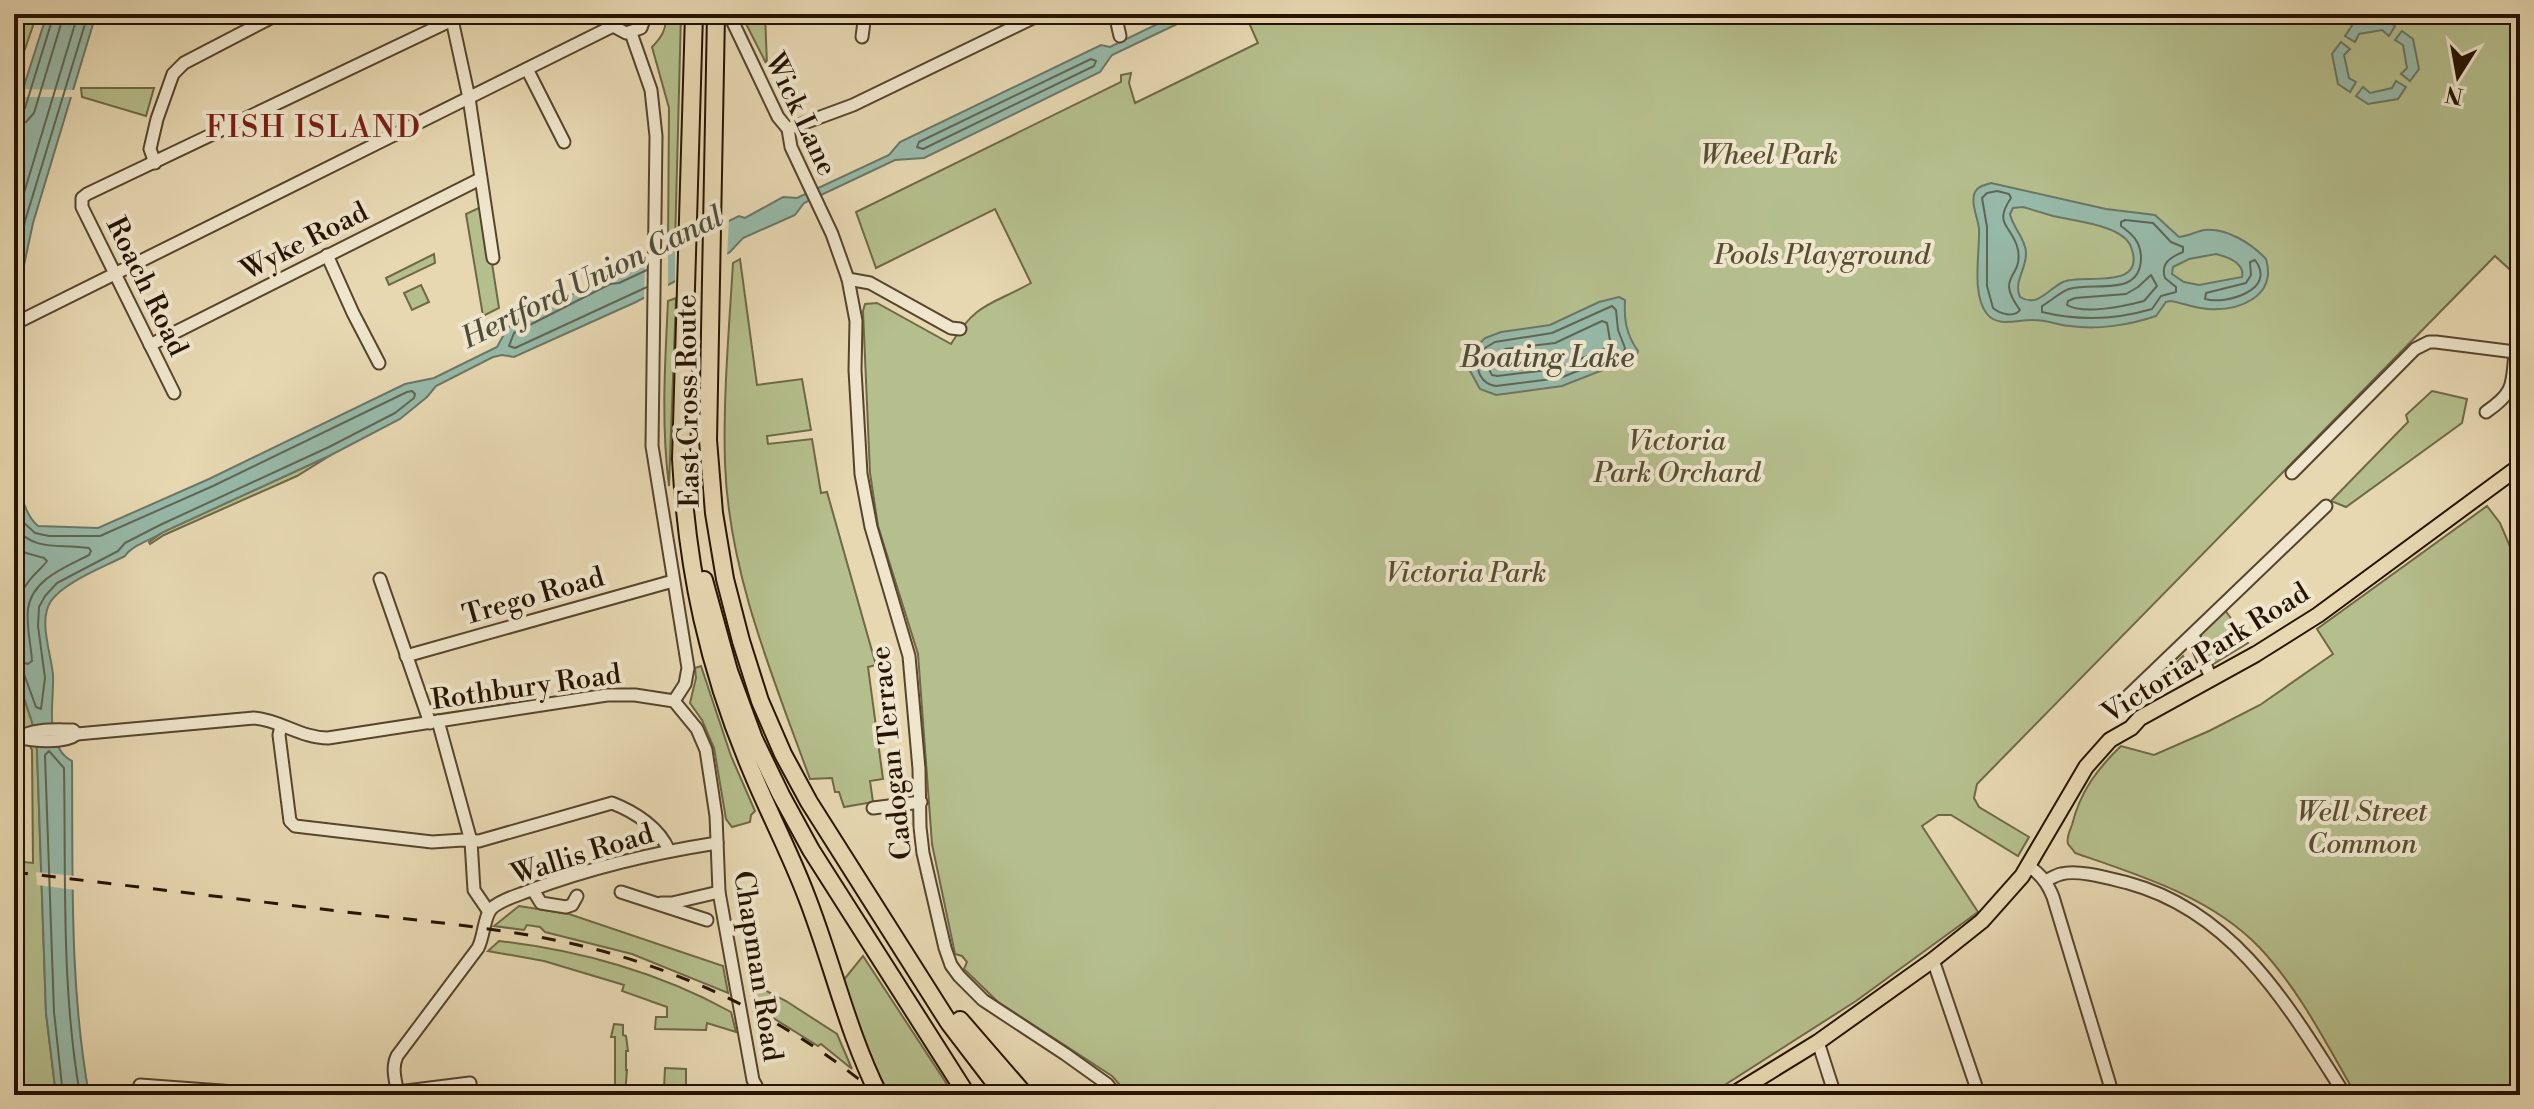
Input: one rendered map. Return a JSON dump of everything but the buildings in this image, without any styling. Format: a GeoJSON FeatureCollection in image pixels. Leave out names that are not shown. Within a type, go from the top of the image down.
{"type":"FeatureCollection","features":[{"type":"Feature","properties":{"kind":"highway","name":"East Cross Route"},"geometry":{"type":"LineString","coordinates":[[694,14],[681,459],[685,515],[703,629],[735,728],[752,773],[800,877],[819,927],[848,1023],[879,1095]]}},
{"type":"Feature","properties":{"kind":"highway","name":"East Cross Route"},"geometry":{"type":"LineString","coordinates":[[720,17],[708,440],[714,513],[725,579],[741,641],[760,701],[809,802],[949,1023],[1004,1095]]}},
{"type":"Feature","properties":{"kind":"highway"},"geometry":{"type":"LineString","coordinates":[[683,424],[703,574],[729,671],[754,739],[811,850],[967,1095]]}},
{"type":"Feature","properties":{"kind":"highway"},"geometry":{"type":"LineString","coordinates":[[851,870],[962,1024],[1025,1095]]}},
{"type":"Feature","properties":{"kind":"main road","name":"Victoria Park Road"},"geometry":{"type":"LineString","coordinates":[[1732,1095],[1818,1042],[1933,960],[1998,906],[2028,866],[2086,767],[2110,740],[2138,723],[2140,718],[2256,654],[2318,615],[2520,466]]}},
{"type":"Feature","properties":{"kind":"street"},"geometry":{"type":"LineString","coordinates":[[278,14],[184,63],[174,72],[150,149],[155,163],[452,17],[469,98],[493,258]]}},
{"type":"Feature","properties":{"kind":"street"},"geometry":{"type":"LineString","coordinates":[[17,323],[527,69],[612,20],[621,32],[631,33],[641,28],[646,14]]}},
{"type":"Feature","properties":{"kind":"street"},"geometry":{"type":"LineString","coordinates":[[862,37],[865,14]]}},
{"type":"Feature","properties":{"kind":"street"},"geometry":{"type":"LineString","coordinates":[[788,129],[853,105],[1015,19],[1041,14]]}},
{"type":"Feature","properties":{"kind":"street"},"geometry":{"type":"LineString","coordinates":[[1115,14],[1120,36]]}},
{"type":"Feature","properties":{"kind":"street","name":"Wick Lane"},"geometry":{"type":"LineString","coordinates":[[720,17],[788,129],[789,140],[806,183],[832,234]]}},
{"type":"Feature","properties":{"kind":"street"},"geometry":{"type":"LineString","coordinates":[[631,33],[651,90],[657,150],[652,446],[688,668],[685,684],[674,701],[697,729],[706,750],[714,793],[717,843]]}},
{"type":"Feature","properties":{"kind":"street"},"geometry":{"type":"LineString","coordinates":[[527,69],[564,142]]}},
{"type":"Feature","properties":{"kind":"street","name":"Roach Road"},"geometry":{"type":"LineString","coordinates":[[155,163],[87,194],[82,198],[82,207],[174,393]]}},
{"type":"Feature","properties":{"kind":"street","name":"Wyke Road"},"geometry":{"type":"LineString","coordinates":[[150,345],[480,179]]}},
{"type":"Feature","properties":{"kind":"street","name":"Cadogan Terrace"},"geometry":{"type":"LineString","coordinates":[[832,234],[848,279],[856,321],[855,370],[861,474],[871,527],[909,656],[923,853],[945,948],[959,976],[983,1000],[1075,1061],[1107,1084],[1116,1095]]}},
{"type":"Feature","properties":{"kind":"street"},"geometry":{"type":"LineString","coordinates":[[327,255],[379,363]]}},
{"type":"Feature","properties":{"kind":"street"},"geometry":{"type":"LineString","coordinates":[[848,279],[870,283],[955,331]]}},
{"type":"Feature","properties":{"kind":"street"},"geometry":{"type":"LineString","coordinates":[[2486,412],[2512,387],[2520,325]]}},
{"type":"Feature","properties":{"kind":"street"},"geometry":{"type":"LineString","coordinates":[[2292,473],[2422,345],[2436,342],[2515,352]]}},
{"type":"Feature","properties":{"kind":"street"},"geometry":{"type":"LineString","coordinates":[[2128,696],[2326,506]]}},
{"type":"Feature","properties":{"kind":"street"},"geometry":{"type":"LineString","coordinates":[[380,579],[406,656],[434,722],[471,841],[474,890],[489,912]]}},
{"type":"Feature","properties":{"kind":"street","name":"Trego Road"},"geometry":{"type":"LineString","coordinates":[[406,656],[673,581]]}},
{"type":"Feature","properties":{"kind":"street"},"geometry":{"type":"LineString","coordinates":[[2193,635],[2211,678]]}},
{"type":"Feature","properties":{"kind":"street","name":"Rothbury Road"},"geometry":{"type":"LineString","coordinates":[[22,738],[58,735],[73,738],[77,734],[254,718],[303,735],[328,738],[619,694],[674,701]]}},
{"type":"Feature","properties":{"kind":"street"},"geometry":{"type":"LineString","coordinates":[[281,726],[279,735],[292,824],[322,831],[432,842],[479,841],[612,803],[652,827],[665,841],[669,851]]}},
{"type":"Feature","properties":{"kind":"street"},"geometry":{"type":"LineString","coordinates":[[873,808],[921,802]]}},
{"type":"Feature","properties":{"kind":"street","name":"Wallis Road"},"geometry":{"type":"LineString","coordinates":[[396,1094],[393,1064],[397,1056],[478,948],[485,935],[489,912],[496,905],[595,868],[717,843]]}},
{"type":"Feature","properties":{"kind":"street","name":"Chapman Road"},"geometry":{"type":"LineString","coordinates":[[717,843],[719,892],[753,1080],[761,1095]]}},
{"type":"Feature","properties":{"kind":"street"},"geometry":{"type":"LineString","coordinates":[[2028,866],[2045,881],[2053,897],[2113,1095]]}},
{"type":"Feature","properties":{"kind":"street"},"geometry":{"type":"LineString","coordinates":[[2045,881],[2066,873],[2110,879],[2167,896],[2198,914],[2236,945],[2265,978],[2297,1020],[2345,1095]]}},
{"type":"Feature","properties":{"kind":"street"},"geometry":{"type":"LineString","coordinates":[[533,890],[541,903],[566,907],[572,905],[577,896]]}},
{"type":"Feature","properties":{"kind":"street"},"geometry":{"type":"LineString","coordinates":[[621,892],[707,920]]}},
{"type":"Feature","properties":{"kind":"street"},"geometry":{"type":"LineString","coordinates":[[654,903],[672,903],[719,892]]}},
{"type":"Feature","properties":{"kind":"street"},"geometry":{"type":"LineString","coordinates":[[1933,960],[1979,1095]]}},
{"type":"Feature","properties":{"kind":"street"},"geometry":{"type":"LineString","coordinates":[[1818,1042],[1835,1095]]}},
{"type":"Feature","properties":{"kind":"street"},"geometry":{"type":"LineString","coordinates":[[396,1094],[470,1083],[471,1089]]}},
{"type":"Feature","properties":{"kind":"street"},"geometry":{"type":"LineString","coordinates":[[140,1085],[278,1095]]}},
{"type":"Feature","properties":{"kind":"green space"},"geometry":{"type":"Polygon","coordinates":[[[14,14],[37,14],[14,81],[14,14]]]}},
{"type":"Feature","properties":{"kind":"green space"},"geometry":{"type":"Polygon","coordinates":[[[665,14],[681,14],[675,244],[668,247],[669,108],[652,47],[663,32],[665,14]]]}},
{"type":"Feature","properties":{"kind":"green space"},"geometry":{"type":"Polygon","coordinates":[[[741,14],[765,14],[767,65],[741,14]]]}},
{"type":"Feature","properties":{"kind":"green space","name":"Victoria Park"},"geometry":{"type":"Polygon","coordinates":[[[1245,14],[2520,14],[2520,279],[2495,256],[1977,784],[1974,798],[1979,807],[2029,837],[2018,856],[1951,815],[1938,815],[1922,826],[1978,912],[1856,1001],[1709,1095],[1129,1095],[1112,1076],[998,1002],[964,969],[967,962],[962,956],[955,954],[932,844],[918,654],[878,526],[870,473],[865,304],[877,303],[951,344],[977,312],[1031,283],[995,209],[876,268],[856,212],[1121,82],[1121,75],[1131,73],[1129,83],[1135,103],[1258,43],[1245,14]]]}},
{"type":"Feature","properties":{"kind":"green space"},"geometry":{"type":"Polygon","coordinates":[[[81,88],[154,88],[146,116],[82,97],[81,88]]]}},
{"type":"Feature","properties":{"kind":"green space"},"geometry":{"type":"Polygon","coordinates":[[[483,206],[499,308],[483,316],[466,214],[483,206]]]}},
{"type":"Feature","properties":{"kind":"green space"},"geometry":{"type":"Polygon","coordinates":[[[434,254],[435,263],[389,285],[386,278],[434,254]]]}},
{"type":"Feature","properties":{"kind":"green space"},"geometry":{"type":"Polygon","coordinates":[[[740,259],[757,385],[802,379],[811,430],[767,436],[768,444],[812,439],[821,493],[827,492],[876,665],[868,667],[883,779],[870,781],[873,802],[844,807],[839,792],[835,792],[832,778],[810,779],[768,664],[744,585],[728,505],[725,464],[733,263],[740,259]]]}},
{"type":"Feature","properties":{"kind":"green space"},"geometry":{"type":"Polygon","coordinates":[[[421,285],[429,302],[412,310],[404,293],[421,285]]]}},
{"type":"Feature","properties":{"kind":"green space"},"geometry":{"type":"Polygon","coordinates":[[[676,298],[669,486],[664,417],[665,371],[668,301],[676,298]]]}},
{"type":"Feature","properties":{"kind":"green space"},"geometry":{"type":"Polygon","coordinates":[[[2432,391],[2467,399],[2462,423],[2346,507],[2331,501],[2408,422],[2406,415],[2432,391]]]}},
{"type":"Feature","properties":{"kind":"green space"},"geometry":{"type":"Polygon","coordinates":[[[331,455],[297,476],[149,542],[163,532],[331,455]]]}},
{"type":"Feature","properties":{"kind":"green space","name":"Well Street Common"},"geometry":{"type":"Polygon","coordinates":[[[2487,506],[2500,523],[2520,570],[2520,1095],[2356,1095],[2312,1018],[2259,947],[2219,914],[2197,901],[2075,853],[2068,844],[2068,837],[2085,792],[2104,763],[2121,746],[2154,755],[2260,705],[2333,654],[2317,629],[2487,506]]]}},
{"type":"Feature","properties":{"kind":"green space"},"geometry":{"type":"Polygon","coordinates":[[[2225,610],[2248,643],[2210,666],[2198,636],[2225,610]]]}},
{"type":"Feature","properties":{"kind":"green space"},"geometry":{"type":"Polygon","coordinates":[[[2183,656],[2191,675],[2138,701],[2183,656]]]}},
{"type":"Feature","properties":{"kind":"green space"},"geometry":{"type":"Polygon","coordinates":[[[701,666],[731,756],[755,811],[750,822],[732,827],[726,819],[714,748],[702,720],[690,703],[696,678],[695,668],[701,666]]]}},
{"type":"Feature","properties":{"kind":"green space"},"geometry":{"type":"Polygon","coordinates":[[[14,668],[32,722],[37,750],[46,1013],[56,1095],[14,1095],[14,861],[33,863],[32,750],[21,729],[14,728],[14,668]]]}},
{"type":"Feature","properties":{"kind":"green space"},"geometry":{"type":"Polygon","coordinates":[[[519,906],[569,914],[723,966],[728,993],[632,954],[545,932],[540,927],[527,925],[524,930],[494,926],[519,906]]]}},
{"type":"Feature","properties":{"kind":"green space"},"geometry":{"type":"Polygon","coordinates":[[[499,941],[559,950],[648,975],[731,1012],[736,1032],[707,1023],[706,1030],[655,1029],[656,1017],[667,1017],[667,1007],[622,991],[624,985],[544,961],[488,951],[499,941]]]}},
{"type":"Feature","properties":{"kind":"green space"},"geometry":{"type":"Polygon","coordinates":[[[863,956],[954,1095],[885,1095],[881,1091],[842,982],[863,956]]]}},
{"type":"Feature","properties":{"kind":"green space"},"geometry":{"type":"Polygon","coordinates":[[[749,982],[786,1001],[837,1034],[852,1069],[821,1044],[818,1046],[754,1006],[749,982]]]}},
{"type":"Feature","properties":{"kind":"green space"},"geometry":{"type":"Polygon","coordinates":[[[614,1024],[623,1025],[623,1035],[626,1036],[625,1095],[615,1095],[615,1037],[611,1037],[614,1024]]]}},
{"type":"Feature","properties":{"kind":"green space"},"geometry":{"type":"Polygon","coordinates":[[[665,1068],[686,1069],[686,1089],[664,1088],[665,1068]]]}},
{"type":"Feature","properties":{"kind":"water"},"geometry":{"type":"Polygon","coordinates":[[[47,14],[96,14],[33,223],[14,312],[14,117],[47,14]]]}},
{"type":"Feature","properties":{"kind":"water"},"geometry":{"type":"Polygon","coordinates":[[[1178,14],[1198,14],[1112,55],[1100,72],[924,158],[895,160],[804,203],[795,215],[743,238],[730,252],[636,302],[514,357],[493,357],[436,386],[400,419],[331,455],[163,532],[57,594],[47,609],[45,627],[53,675],[53,730],[60,750],[72,761],[75,970],[89,1095],[56,1095],[46,1013],[37,750],[32,722],[14,668],[14,418],[18,476],[30,517],[38,526],[98,528],[209,479],[405,384],[434,378],[497,347],[508,327],[610,275],[615,276],[739,216],[745,218],[783,197],[797,198],[889,155],[900,142],[1101,45],[1110,47],[1178,14]]]}},
{"type":"Feature","properties":{"kind":"water"},"geometry":{"type":"Polygon","coordinates":[[[2383,18],[2395,26],[2389,36],[2382,30],[2359,34],[2355,42],[2345,36],[2353,24],[2383,18]]]}},
{"type":"Feature","properties":{"kind":"water"},"geometry":{"type":"Polygon","coordinates":[[[2402,31],[2413,39],[2419,69],[2410,81],[2401,74],[2407,68],[2403,45],[2395,40],[2402,31]]]}},
{"type":"Feature","properties":{"kind":"water"},"geometry":{"type":"Polygon","coordinates":[[[2341,42],[2350,49],[2344,55],[2349,78],[2356,82],[2350,92],[2338,84],[2332,54],[2341,42]]]}},
{"type":"Feature","properties":{"kind":"water"},"geometry":{"type":"Polygon","coordinates":[[[2396,81],[2406,87],[2398,99],[2368,104],[2356,96],[2363,87],[2370,93],[2392,88],[2396,81]]]}},
{"type":"Feature","properties":{"kind":"water"},"geometry":{"type":"Polygon","coordinates":[[[1991,183],[2106,209],[2155,215],[2179,237],[2204,230],[2230,234],[2246,242],[2266,259],[2266,283],[2261,292],[2243,304],[2208,309],[2170,301],[2156,316],[2114,326],[2081,327],[2039,320],[1997,321],[1987,314],[1979,296],[1979,229],[1974,205],[1978,188],[1991,183]],[[2023,207],[2013,208],[2010,214],[2026,252],[2018,286],[2020,297],[2038,299],[2063,282],[2110,278],[2130,270],[2134,261],[2131,247],[2118,234],[2096,225],[2023,207]],[[2216,254],[2189,259],[2173,267],[2172,274],[2184,282],[2199,285],[2242,277],[2238,264],[2216,254]]]}},
{"type":"Feature","properties":{"kind":"water","name":"Boating Lake"},"geometry":{"type":"Polygon","coordinates":[[[1619,297],[1625,300],[1627,327],[1638,351],[1636,357],[1562,386],[1496,395],[1480,389],[1469,369],[1472,351],[1485,338],[1501,332],[1550,325],[1599,302],[1619,297]]]}},
{"type":"Feature","properties":{"kind":"pier"},"geometry":{"type":"Polygon","coordinates":[[[19,89],[78,90],[76,97],[16,97],[19,89]]]}},
{"type":"Feature","properties":{"kind":"pier"},"geometry":{"type":"Polygon","coordinates":[[[729,218],[727,258],[675,285],[675,244],[729,218]]]}},
{"type":"Feature","properties":{"kind":"pier"},"geometry":{"type":"Polygon","coordinates":[[[668,247],[668,289],[644,301],[645,258],[668,247]]]}},
{"type":"Feature","properties":{"kind":"pier"},"geometry":{"type":"Polygon","coordinates":[[[36,872],[76,876],[76,890],[37,885],[36,872]]]}},
{"type":"Feature","properties":{"kind":"railway"},"geometry":{"type":"LineString","coordinates":[[14,872],[459,925],[578,945],[659,969],[737,1002],[811,1045],[878,1095]]}},
{"type":"Feature","properties":{"kind":"district","name":"FISH ISLAND"},"geometry":{"type":"Point","coordinates":[314,127]}},
{"type":"Feature","properties":{"kind":"park label","name":"Wheel Park"},"geometry":{"type":"Point","coordinates":[1769,154]}},
{"type":"Feature","properties":{"kind":"park label","name":"Pools Playground"},"geometry":{"type":"Point","coordinates":[1822,254]}},
{"type":"Feature","properties":{"kind":"park label","name":"Victoria Park Orchard"},"geometry":{"type":"Point","coordinates":[1677,456]}},
{"type":"Feature","properties":{"kind":"water label","name":"Hertford Union Canal"},"geometry":{"type":"Point","coordinates":[592,277]}}]}
